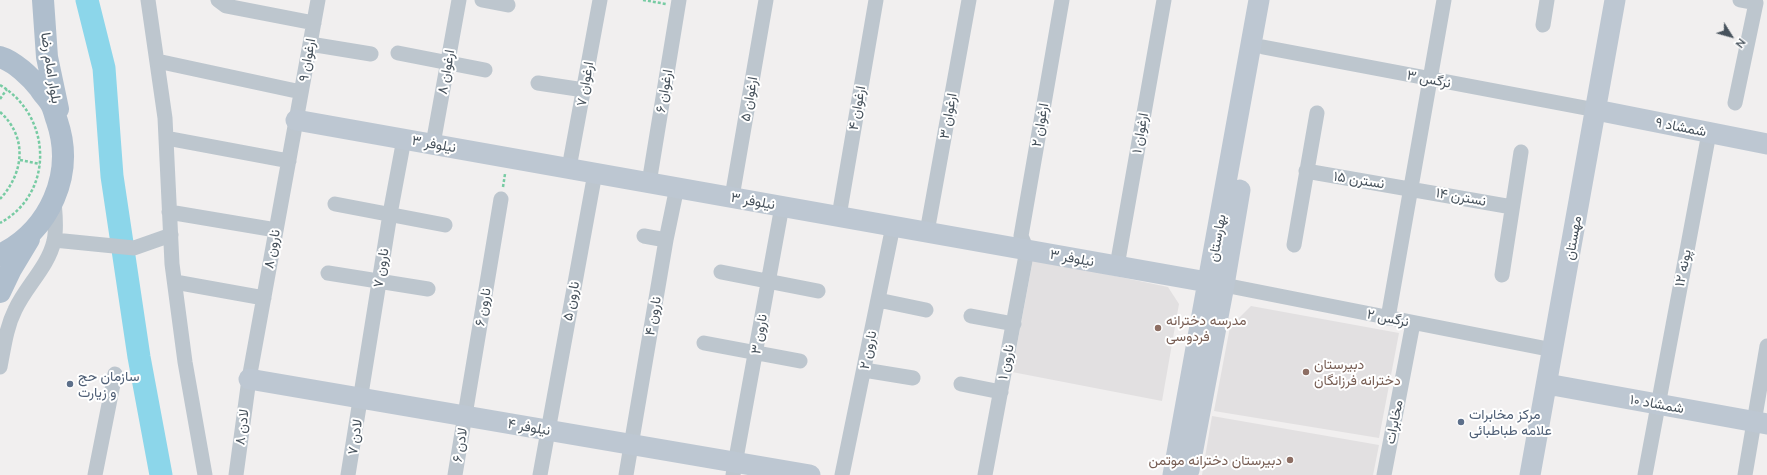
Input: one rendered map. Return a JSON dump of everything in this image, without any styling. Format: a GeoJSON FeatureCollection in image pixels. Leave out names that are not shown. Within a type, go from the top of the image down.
{"type":"FeatureCollection","features":[{"type":"Feature","properties":{"kind":"main road","name":"بلوار امام رضا"},"geometry":{"type":"LineString","coordinates":[[43,0],[47,57],[62,136]]}},
{"type":"Feature","properties":{"kind":"main road"},"geometry":{"type":"LineString","coordinates":[[0,57],[30,77],[51,104],[62,136],[63,158],[61,180],[54,200],[11,269],[0,292]]}},
{"type":"Feature","properties":{"kind":"main road"},"geometry":{"type":"LineString","coordinates":[[0,255],[20,242],[36,227]]}},
{"type":"Feature","properties":{"kind":"street"},"geometry":{"type":"LineString","coordinates":[[148,0],[166,138],[169,212],[175,282],[185,362],[205,475]]}},
{"type":"Feature","properties":{"kind":"street"},"geometry":{"type":"LineString","coordinates":[[218,0],[226,6],[314,23]]}},
{"type":"Feature","properties":{"kind":"street","name":"ارغوان ۹"},"geometry":{"type":"LineString","coordinates":[[296,120],[318,0]]}},
{"type":"Feature","properties":{"kind":"street","name":"ارغوان ۸"},"geometry":{"type":"LineString","coordinates":[[433,144],[459,0]]}},
{"type":"Feature","properties":{"kind":"street"},"geometry":{"type":"LineString","coordinates":[[482,0],[508,4]]}},
{"type":"Feature","properties":{"kind":"street","name":"ارغوان ۷"},"geometry":{"type":"LineString","coordinates":[[569,168],[600,0]]}},
{"type":"Feature","properties":{"kind":"street","name":"ارغوان ۵"},"geometry":{"type":"LineString","coordinates":[[732,197],[766,0]]}},
{"type":"Feature","properties":{"kind":"street","name":"ارغوان ۴"},"geometry":{"type":"LineString","coordinates":[[839,216],[876,0]]}},
{"type":"Feature","properties":{"kind":"street","name":"ارغوان ۳"},"geometry":{"type":"LineString","coordinates":[[927,232],[969,0]]}},
{"type":"Feature","properties":{"kind":"street","name":"ارغوان ۲"},"geometry":{"type":"LineString","coordinates":[[1027,250],[1021,236],[1062,0]]}},
{"type":"Feature","properties":{"kind":"street","name":"ارغوان ۱"},"geometry":{"type":"LineString","coordinates":[[1117,266],[1164,0]]}},
{"type":"Feature","properties":{"kind":"street","name":"بهارستان"},"geometry":{"type":"LineString","coordinates":[[1188,475],[1259,0]]}},
{"type":"Feature","properties":{"kind":"street","name":"بهارستان"},"geometry":{"type":"LineString","coordinates":[[1173,475],[1216,283],[1271,0]]}},
{"type":"Feature","properties":{"kind":"street"},"geometry":{"type":"LineString","coordinates":[[1388,318],[1444,0]]}},
{"type":"Feature","properties":{"kind":"street"},"geometry":{"type":"LineString","coordinates":[[1543,25],[1547,0]]}},
{"type":"Feature","properties":{"kind":"street","name":"مهستان"},"geometry":{"type":"LineString","coordinates":[[1530,475],[1615,0]]}},
{"type":"Feature","properties":{"kind":"street"},"geometry":{"type":"LineString","coordinates":[[1735,103],[1758,2],[1740,0]]}},
{"type":"Feature","properties":{"kind":"street","name":"ارغوان ۶"},"geometry":{"type":"LineString","coordinates":[[649,183],[679,3]]}},
{"type":"Feature","properties":{"kind":"street"},"geometry":{"type":"LineString","coordinates":[[310,44],[371,54]]}},
{"type":"Feature","properties":{"kind":"street","name":"نرگس ۳"},"geometry":{"type":"LineString","coordinates":[[1263,47],[1596,110]]}},
{"type":"Feature","properties":{"kind":"street"},"geometry":{"type":"LineString","coordinates":[[398,53],[448,64],[485,70]]}},
{"type":"Feature","properties":{"kind":"street"},"geometry":{"type":"LineString","coordinates":[[157,61],[301,92]]}},
{"type":"Feature","properties":{"kind":"street"},"geometry":{"type":"LineString","coordinates":[[538,83],[584,90]]}},
{"type":"Feature","properties":{"kind":"street","name":"شمشاد ۹"},"geometry":{"type":"LineString","coordinates":[[1596,110],[1767,144]]}},
{"type":"Feature","properties":{"kind":"street"},"geometry":{"type":"LineString","coordinates":[[1294,245],[1316,113]]}},
{"type":"Feature","properties":{"kind":"street","name":"نیلوفر ۳"},"geometry":{"type":"LineString","coordinates":[[296,120],[1216,283]]}},
{"type":"Feature","properties":{"kind":"street","name":"نارون ۸"},"geometry":{"type":"LineString","coordinates":[[249,379],[296,120]]}},
{"type":"Feature","properties":{"kind":"street","name":"پونه ۱۲"},"geometry":{"type":"LineString","coordinates":[[1645,475],[1657,404],[1709,133]]}},
{"type":"Feature","properties":{"kind":"street"},"geometry":{"type":"LineString","coordinates":[[166,138],[289,161]]}},
{"type":"Feature","properties":{"kind":"street","name":"نارون ۷"},"geometry":{"type":"LineString","coordinates":[[361,398],[390,214],[404,139]]}},
{"type":"Feature","properties":{"kind":"street"},"geometry":{"type":"LineString","coordinates":[[1502,275],[1521,152]]}},
{"type":"Feature","properties":{"kind":"street","name":"نسترن ۱۵"},"geometry":{"type":"LineString","coordinates":[[1306,171],[1410,188]]}},
{"type":"Feature","properties":{"kind":"street","name":"نارون ۵"},"geometry":{"type":"LineString","coordinates":[[540,475],[595,173]]}},
{"type":"Feature","properties":{"kind":"street","name":"نارون ۴"},"geometry":{"type":"LineString","coordinates":[[626,475],[666,240],[677,188]]}},
{"type":"Feature","properties":{"kind":"street","name":"نسترن ۱۴"},"geometry":{"type":"LineString","coordinates":[[1410,188],[1512,207]]}},
{"type":"Feature","properties":{"kind":"street","name":"نارون ۶"},"geometry":{"type":"LineString","coordinates":[[465,416],[502,198]]}},
{"type":"Feature","properties":{"kind":"street"},"geometry":{"type":"LineString","coordinates":[[0,367],[6,333],[15,309],[47,259],[54,240],[54,200]]}},
{"type":"Feature","properties":{"kind":"street"},"geometry":{"type":"LineString","coordinates":[[335,204],[445,225]]}},
{"type":"Feature","properties":{"kind":"street","name":"نارون ۳"},"geometry":{"type":"LineString","coordinates":[[734,469],[782,206]]}},
{"type":"Feature","properties":{"kind":"street"},"geometry":{"type":"LineString","coordinates":[[169,212],[276,230]]}},
{"type":"Feature","properties":{"kind":"street","name":"نارون ۲"},"geometry":{"type":"LineString","coordinates":[[842,475],[893,226]]}},
{"type":"Feature","properties":{"kind":"street"},"geometry":{"type":"LineString","coordinates":[[54,240],[134,248],[171,235]]}},
{"type":"Feature","properties":{"kind":"street"},"geometry":{"type":"LineString","coordinates":[[644,236],[666,240]]}},
{"type":"Feature","properties":{"kind":"street","name":"نارون ۱"},"geometry":{"type":"LineString","coordinates":[[985,475],[1027,250]]}},
{"type":"Feature","properties":{"kind":"street"},"geometry":{"type":"LineString","coordinates":[[328,272],[428,290]]}},
{"type":"Feature","properties":{"kind":"street"},"geometry":{"type":"LineString","coordinates":[[721,272],[818,291]]}},
{"type":"Feature","properties":{"kind":"street"},"geometry":{"type":"LineString","coordinates":[[175,282],[264,298]]}},
{"type":"Feature","properties":{"kind":"street","name":"نرگس ۲"},"geometry":{"type":"LineString","coordinates":[[1216,283],[1553,350]]}},
{"type":"Feature","properties":{"kind":"street"},"geometry":{"type":"LineString","coordinates":[[878,300],[926,310]]}},
{"type":"Feature","properties":{"kind":"street"},"geometry":{"type":"LineString","coordinates":[[971,316],[1014,324]]}},
{"type":"Feature","properties":{"kind":"street","name":"مخابرات"},"geometry":{"type":"LineString","coordinates":[[1384,475],[1413,323]]}},
{"type":"Feature","properties":{"kind":"street"},"geometry":{"type":"LineString","coordinates":[[704,343],[800,361]]}},
{"type":"Feature","properties":{"kind":"street"},"geometry":{"type":"LineString","coordinates":[[1745,475],[1761,422],[1767,346]]}},
{"type":"Feature","properties":{"kind":"street"},"geometry":{"type":"LineString","coordinates":[[864,370],[913,378]]}},
{"type":"Feature","properties":{"kind":"street"},"geometry":{"type":"LineString","coordinates":[[95,475],[115,374]]}},
{"type":"Feature","properties":{"kind":"street","name":"نیلوفر ۴"},"geometry":{"type":"LineString","coordinates":[[249,379],[632,444],[734,469],[810,475]]}},
{"type":"Feature","properties":{"kind":"street","name":"لادن ۸"},"geometry":{"type":"LineString","coordinates":[[236,475],[249,379]]}},
{"type":"Feature","properties":{"kind":"street"},"geometry":{"type":"LineString","coordinates":[[961,384],[1001,392]]}},
{"type":"Feature","properties":{"kind":"street","name":"شمشاد ۱۰"},"geometry":{"type":"LineString","coordinates":[[1547,384],[1761,422]]}},
{"type":"Feature","properties":{"kind":"street","name":"لادن ۷"},"geometry":{"type":"LineString","coordinates":[[348,475],[361,398]]}},
{"type":"Feature","properties":{"kind":"street","name":"لادن ۶"},"geometry":{"type":"LineString","coordinates":[[455,475],[465,416]]}},
{"type":"Feature","properties":{"kind":"path"},"geometry":{"type":"LineString","coordinates":[[643,0],[679,3]]}},
{"type":"Feature","properties":{"kind":"path"},"geometry":{"type":"LineString","coordinates":[[0,85],[18,98],[34,121],[38,135],[40,164],[37,177],[24,202],[15,212],[0,223]]}},
{"type":"Feature","properties":{"kind":"path"},"geometry":{"type":"LineString","coordinates":[[0,99],[7,89]]}},
{"type":"Feature","properties":{"kind":"path"},"geometry":{"type":"LineString","coordinates":[[0,112],[14,130],[19,145],[20,160],[16,176],[9,190],[0,199]]}},
{"type":"Feature","properties":{"kind":"path"},"geometry":{"type":"LineString","coordinates":[[502,198],[508,158]]}},
{"type":"Feature","properties":{"kind":"path"},"geometry":{"type":"LineString","coordinates":[[20,160],[40,164]]}},
{"type":"Feature","properties":{"kind":"shaded area"},"geometry":{"type":"Polygon","coordinates":[[[1033,259],[1168,287],[1179,304],[1162,401],[1012,372],[1033,259]]]}},
{"type":"Feature","properties":{"kind":"shaded area","name":"دبیرستان دخترانه فرزانگان"},"geometry":{"type":"Polygon","coordinates":[[[1251,306],[1399,333],[1379,438],[1214,411],[1230,327],[1251,306]]]}},
{"type":"Feature","properties":{"kind":"shaded area","name":"دبیرستان دخترانه موتمن"},"geometry":{"type":"Polygon","coordinates":[[[1212,416],[1379,445],[1373,475],[1202,475],[1212,416]]]}},
{"type":"Feature","properties":{"kind":"waterway"},"geometry":{"type":"LineString","coordinates":[[87,0],[104,68],[112,176],[139,357],[161,475]]}},
{"type":"Feature","properties":{"kind":"place","name":"مدرسه دخترانه فردوسی"},"geometry":{"type":"Point","coordinates":[1158,328]}},
{"type":"Feature","properties":{"kind":"place","name":"دبیرستان دخترانه فرزانگان"},"geometry":{"type":"Point","coordinates":[1306,372]}},
{"type":"Feature","properties":{"kind":"place","name":"سازمان حج و زیارت"},"geometry":{"type":"Point","coordinates":[70,384]}},
{"type":"Feature","properties":{"kind":"place","name":"مرکز مخابرات علامه طباطبائی"},"geometry":{"type":"Point","coordinates":[1461,422]}},
{"type":"Feature","properties":{"kind":"place","name":"دبیرستان دخترانه موتمن"},"geometry":{"type":"Point","coordinates":[1290,460]}}]}
